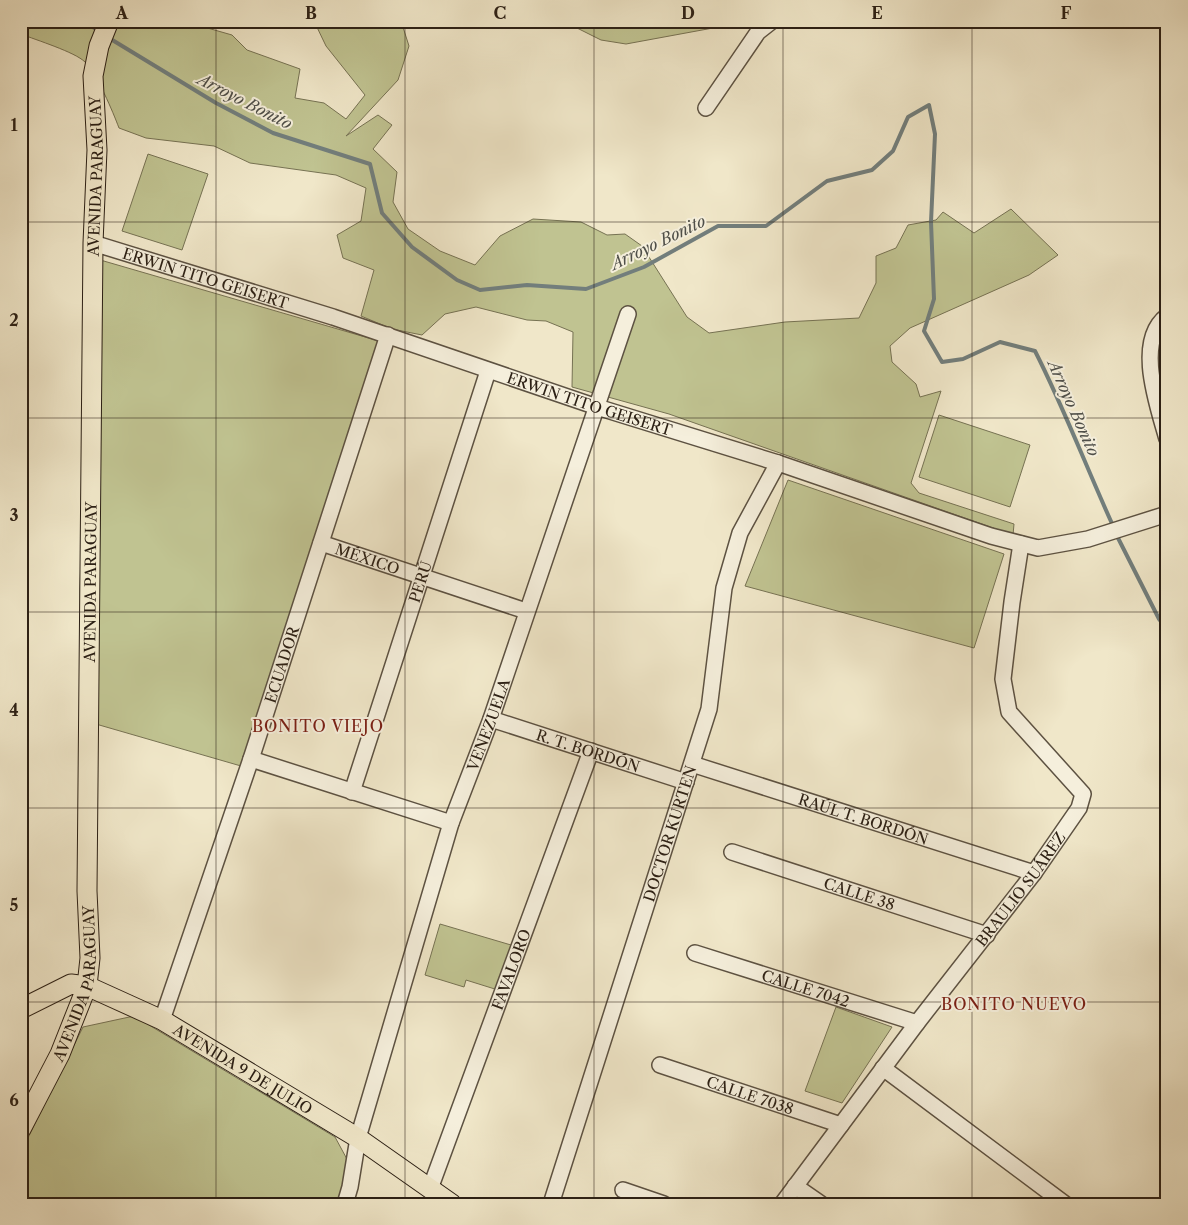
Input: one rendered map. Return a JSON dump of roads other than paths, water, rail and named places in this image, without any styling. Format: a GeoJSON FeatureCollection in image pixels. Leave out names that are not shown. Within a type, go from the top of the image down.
{"type":"FeatureCollection","features":[{"type":"Feature","properties":{"kind":"main road","name":"AVENIDA PARAGUAY"},"geometry":{"type":"LineString","coordinates":[[21,1129],[60,1054],[87,986],[90,958],[87,891],[93,243],[97,150],[94,76],[99,46],[108,22]]}},
{"type":"Feature","properties":{"kind":"main road","name":"AVENIDA 9 DE JULIO"},"geometry":{"type":"LineString","coordinates":[[21,1009],[71,984],[87,986],[162,1020],[358,1138],[452,1204]]}},
{"type":"Feature","properties":{"kind":"street"},"geometry":{"type":"LineString","coordinates":[[706,108],[758,32],[772,21]]}},
{"type":"Feature","properties":{"kind":"street","name":"ERWIN TITO GEISERT"},"geometry":{"type":"LineString","coordinates":[[93,243],[388,335],[597,407],[778,463],[1021,544],[1038,548],[1088,539],[1167,514]]}},
{"type":"Feature","properties":{"kind":"street","name":"VENEZUELA"},"geometry":{"type":"LineString","coordinates":[[345,1204],[350,1187],[358,1138],[451,823],[490,719],[628,314]]}},
{"type":"Feature","properties":{"kind":"street"},"geometry":{"type":"LineString","coordinates":[[1163,319],[1151,348],[1151,381],[1167,439]]}},
{"type":"Feature","properties":{"kind":"street","name":"ECUADOR"},"geometry":{"type":"LineString","coordinates":[[162,1020],[251,758],[388,335]]}},
{"type":"Feature","properties":{"kind":"street","name":"PERÚ"},"geometry":{"type":"LineString","coordinates":[[352,792],[488,371]]}},
{"type":"Feature","properties":{"kind":"street","name":"DOCTOR KURTEN"},"geometry":{"type":"LineString","coordinates":[[551,1204],[709,710],[724,588],[740,533],[778,463]]}},
{"type":"Feature","properties":{"kind":"street","name":"MÉXICO"},"geometry":{"type":"LineString","coordinates":[[321,544],[526,611]]}},
{"type":"Feature","properties":{"kind":"street","name":"BRAULIO SUÁREZ"},"geometry":{"type":"LineString","coordinates":[[782,1204],[917,1023],[1034,873],[1078,808],[1083,794],[1009,712],[1003,679],[1021,544]]}},
{"type":"Feature","properties":{"kind":"street","name":"R. T. BORDÓN"},"geometry":{"type":"LineString","coordinates":[[490,719],[686,782]]}},
{"type":"Feature","properties":{"kind":"street","name":"FAVALORO"},"geometry":{"type":"LineString","coordinates":[[430,1189],[591,751]]}},
{"type":"Feature","properties":{"kind":"street"},"geometry":{"type":"LineString","coordinates":[[251,758],[451,823]]}},
{"type":"Feature","properties":{"kind":"street","name":"RAÚL T. BORDÓN"},"geometry":{"type":"LineString","coordinates":[[692,764],[1034,873]]}},
{"type":"Feature","properties":{"kind":"street","name":"CALLE 38"},"geometry":{"type":"LineString","coordinates":[[732,852],[987,935]]}},
{"type":"Feature","properties":{"kind":"street","name":"CALLE 7042"},"geometry":{"type":"LineString","coordinates":[[695,953],[917,1023]]}},
{"type":"Feature","properties":{"kind":"street","name":"CALLE 7038"},"geometry":{"type":"LineString","coordinates":[[660,1066],[841,1125]]}},
{"type":"Feature","properties":{"kind":"street"},"geometry":{"type":"LineString","coordinates":[[883,1068],[1065,1204]]}},
{"type":"Feature","properties":{"kind":"street"},"geometry":{"type":"LineString","coordinates":[[795,1186],[821,1204]]}},
{"type":"Feature","properties":{"kind":"street"},"geometry":{"type":"LineString","coordinates":[[623,1190],[664,1204]]}},
{"type":"Feature","properties":{"kind":"waterway","name":"Arroyo Bonito"},"geometry":{"type":"LineString","coordinates":[[84,21],[99,31]]}},
{"type":"Feature","properties":{"kind":"waterway","name":"Arroyo Bonito"},"geometry":{"type":"LineString","coordinates":[[109,38],[216,103],[273,133],[370,164],[382,213],[412,247],[457,280],[480,290],[527,285],[586,289],[644,267],[718,226],[766,226],[827,181],[872,170],[893,151],[908,117],[929,105],[935,134],[931,222],[934,299],[924,331],[942,362],[963,359],[1000,342],[1035,351],[1056,394],[1114,528]]}},
{"type":"Feature","properties":{"kind":"waterway","name":"Arroyo Bonito"},"geometry":{"type":"LineString","coordinates":[[1116,534],[1159,619],[1167,629]]}},
{"type":"Feature","properties":{"kind":"district","name":"BONITO VIEJO"},"geometry":{"type":"Point","coordinates":[318,726]}},
{"type":"Feature","properties":{"kind":"district","name":"BONITO NUEVO"},"geometry":{"type":"Point","coordinates":[1014,1004]}}]}
